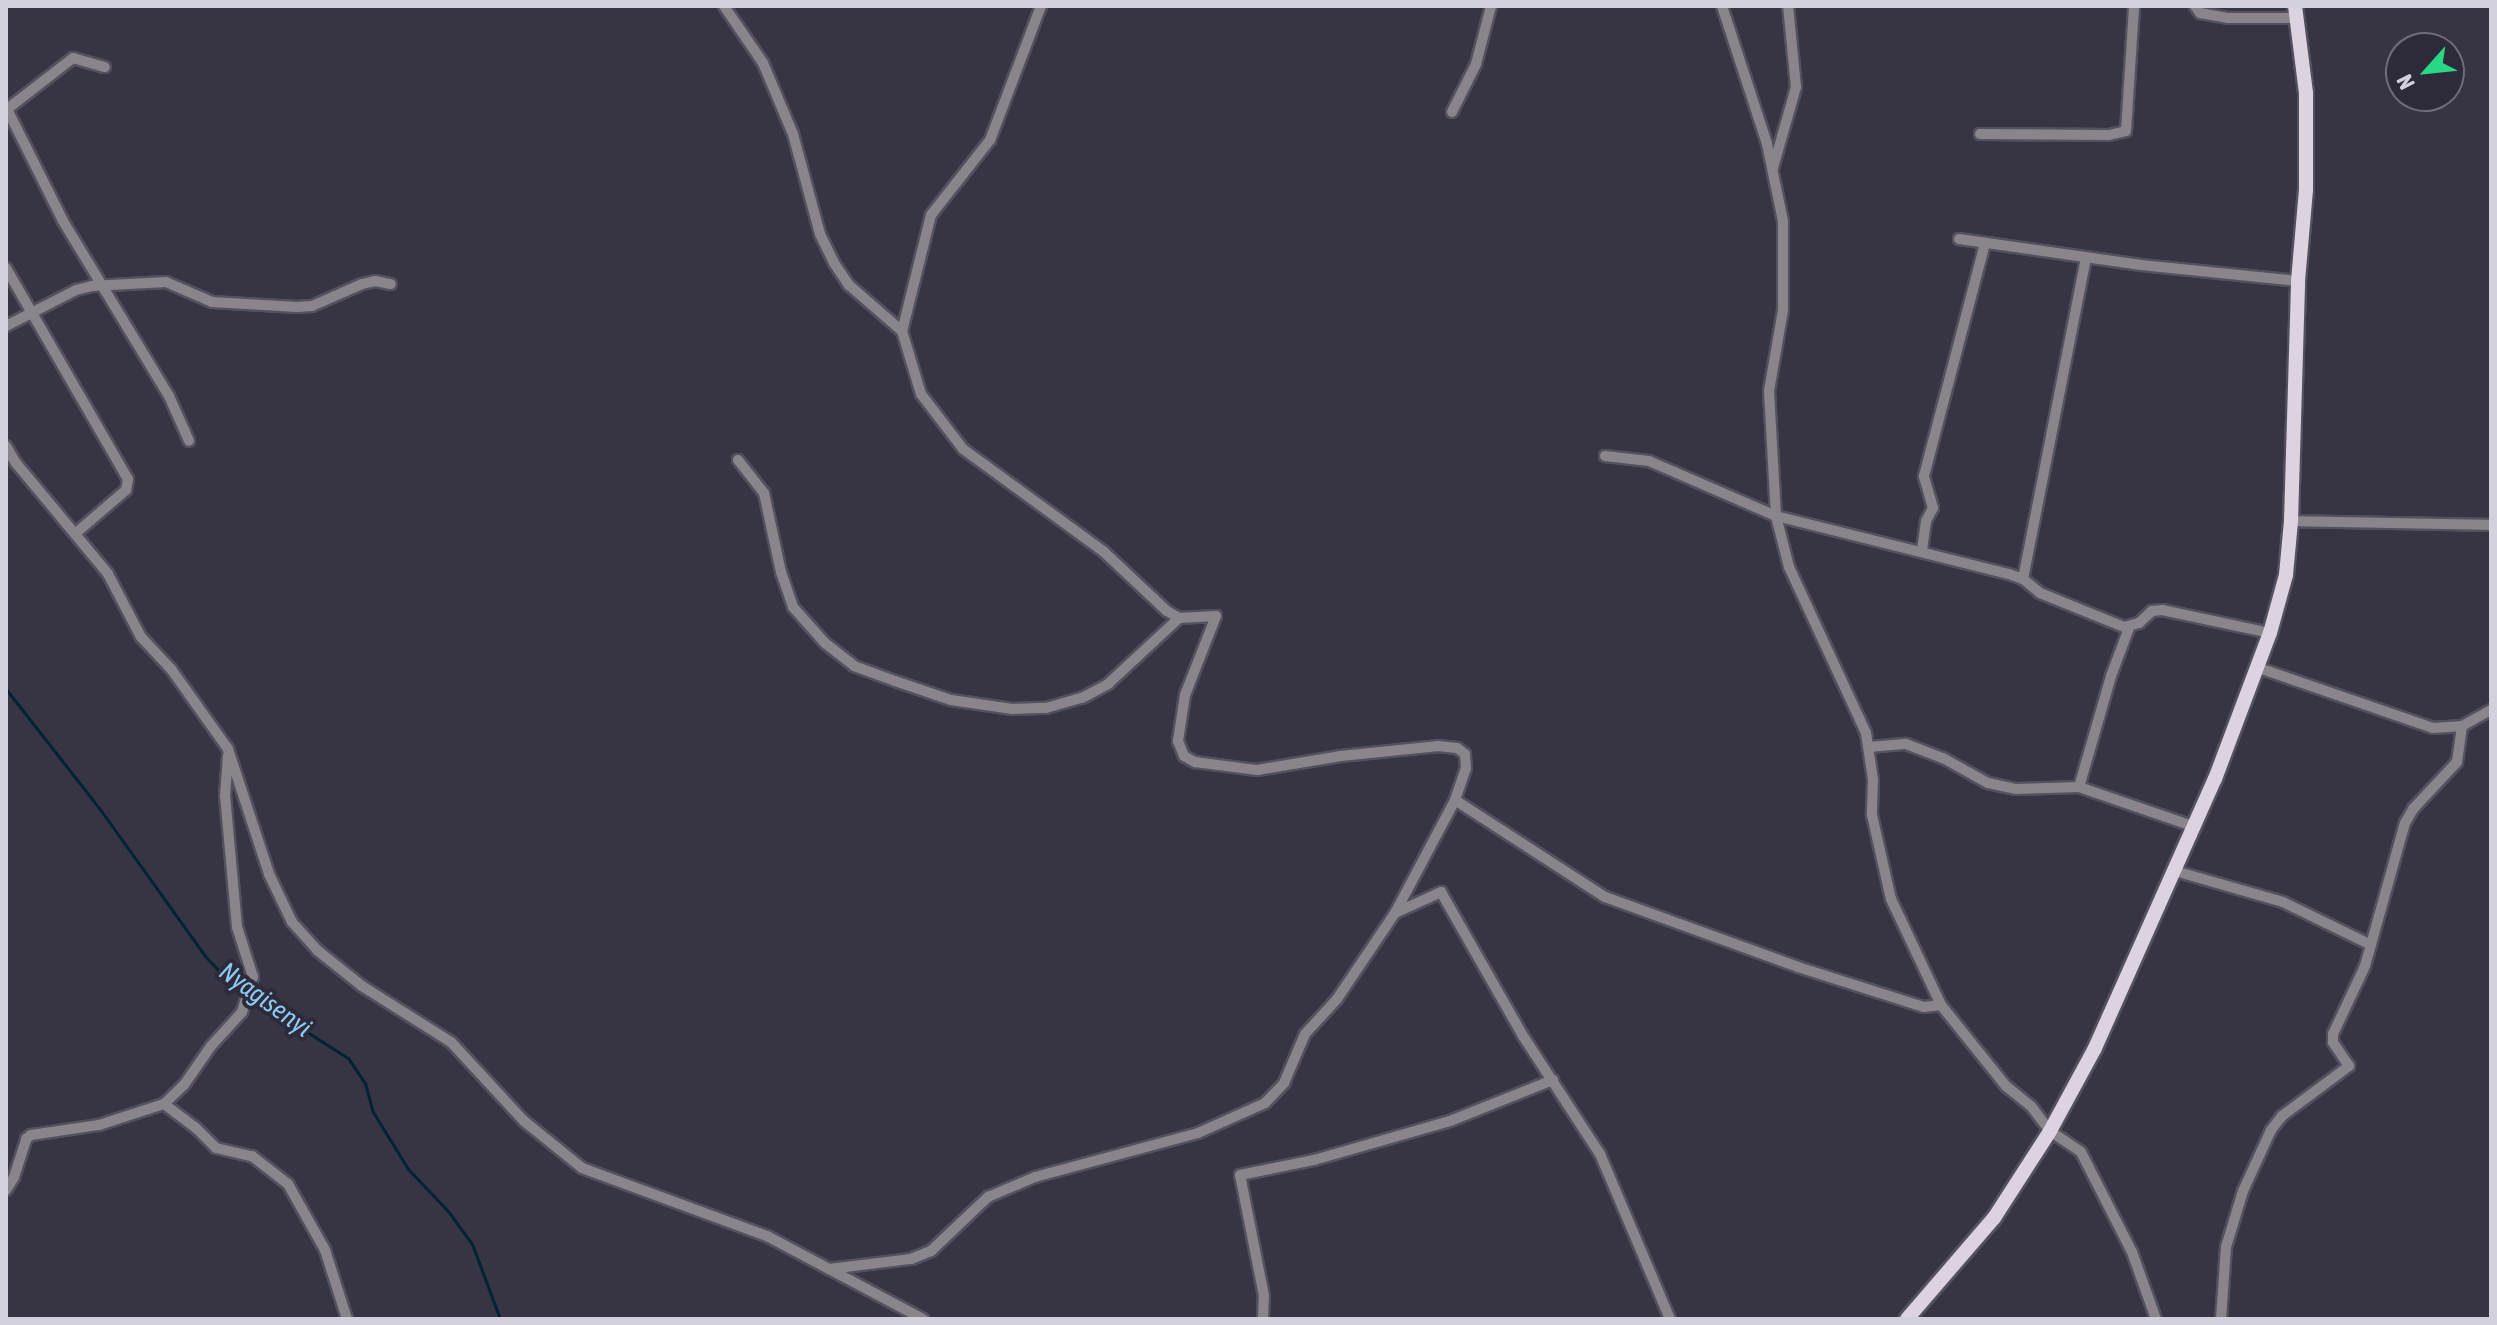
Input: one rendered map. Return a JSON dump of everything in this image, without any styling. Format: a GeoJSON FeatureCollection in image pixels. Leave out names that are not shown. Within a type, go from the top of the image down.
{"type":"FeatureCollection","features":[{"type":"Feature","properties":{"kind":"main road"},"geometry":{"type":"LineString","coordinates":[[1907,1319],[1994,1218],[2050,1131],[2095,1048],[2215,779],[2270,633],[2286,575],[2291,521],[2298,281],[2306,190],[2306,107],[2295,12]]}},
{"type":"Feature","properties":{"kind":"street"},"geometry":{"type":"LineString","coordinates":[[724,6],[769,77],[793,134],[820,234],[834,263],[849,285],[902,331]]}},
{"type":"Feature","properties":{"kind":"street"},"geometry":{"type":"LineString","coordinates":[[1041,6],[990,140],[931,215],[902,331],[921,394],[963,449],[1103,551],[1179,618]]}},
{"type":"Feature","properties":{"kind":"street"},"geometry":{"type":"LineString","coordinates":[[1452,112],[1476,64],[1491,6]]}},
{"type":"Feature","properties":{"kind":"street"},"geometry":{"type":"LineString","coordinates":[[1722,6],[1772,170],[1783,221],[1785,252],[1780,337],[1769,391],[1776,516],[1789,567],[1866,733],[1872,815],[1891,899],[1941,1005],[1997,1075],[2031,1106],[2050,1131],[2081,1152],[2132,1252],[2156,1319]]}},
{"type":"Feature","properties":{"kind":"street"},"geometry":{"type":"LineString","coordinates":[[1772,170],[1796,87],[1788,6]]}},
{"type":"Feature","properties":{"kind":"street"},"geometry":{"type":"LineString","coordinates":[[1980,134],[2109,135],[2126,131],[2134,6]]}},
{"type":"Feature","properties":{"kind":"street"},"geometry":{"type":"LineString","coordinates":[[2195,6],[2200,13],[2228,18],[2295,12]]}},
{"type":"Feature","properties":{"kind":"street"},"geometry":{"type":"LineString","coordinates":[[105,67],[73,58],[7,109],[63,221],[169,396],[189,441]]}},
{"type":"Feature","properties":{"kind":"street"},"geometry":{"type":"LineString","coordinates":[[1959,239],[2086,258],[2298,281]]}},
{"type":"Feature","properties":{"kind":"street"},"geometry":{"type":"LineString","coordinates":[[1922,550],[1926,521],[1933,508],[1924,476],[1985,243]]}},
{"type":"Feature","properties":{"kind":"street"},"geometry":{"type":"LineString","coordinates":[[2023,579],[2086,258]]}},
{"type":"Feature","properties":{"kind":"street"},"geometry":{"type":"LineString","coordinates":[[6,268],[129,485],[76,533]]}},
{"type":"Feature","properties":{"kind":"street"},"geometry":{"type":"LineString","coordinates":[[6,326],[76,290],[105,286],[166,282],[212,302],[297,307],[312,306],[362,284],[375,281],[391,284]]}},
{"type":"Feature","properties":{"kind":"street"},"geometry":{"type":"LineString","coordinates":[[6,446],[16,463],[108,574],[141,637],[171,669],[228,749],[269,874],[292,922],[317,950],[362,986],[451,1042],[524,1121],[582,1168],[767,1236],[923,1319]]}},
{"type":"Feature","properties":{"kind":"street"},"geometry":{"type":"LineString","coordinates":[[1605,456],[1649,461],[1776,516],[1922,550],[2023,579],[2040,593],[2129,628]]}},
{"type":"Feature","properties":{"kind":"street"},"geometry":{"type":"LineString","coordinates":[[738,460],[764,493],[781,572],[793,607],[825,643],[854,666],[951,700],[1012,709],[1046,708],[1082,698],[1108,684],[1179,618],[1216,616],[1185,695],[1178,741],[1184,756],[1195,762],[1257,770],[1341,756],[1438,746],[1457,748],[1465,754],[1466,768],[1455,800],[1395,913],[1337,999],[1305,1034],[1284,1083],[1265,1103],[1198,1133],[1035,1177],[988,1197],[931,1251],[911,1259],[828,1269]]}},
{"type":"Feature","properties":{"kind":"street"},"geometry":{"type":"LineString","coordinates":[[2291,521],[2491,525]]}},
{"type":"Feature","properties":{"kind":"street"},"geometry":{"type":"LineString","coordinates":[[2079,787],[2111,676],[2129,628],[2152,611],[2162,610],[2270,633]]}},
{"type":"Feature","properties":{"kind":"street"},"geometry":{"type":"LineString","coordinates":[[2259,668],[2433,728],[2462,726],[2491,710]]}},
{"type":"Feature","properties":{"kind":"street"},"geometry":{"type":"LineString","coordinates":[[2221,1319],[2226,1247],[2243,1191],[2271,1130],[2282,1116],[2349,1066],[2333,1042],[2333,1034],[2350,1002],[2371,945],[2405,823],[2413,809],[2457,762],[2462,726]]}},
{"type":"Feature","properties":{"kind":"street"},"geometry":{"type":"LineString","coordinates":[[1869,747],[1906,744],[1943,758],[1988,783],[2079,787],[2192,826]]}},
{"type":"Feature","properties":{"kind":"street"},"geometry":{"type":"LineString","coordinates":[[6,1190],[14,1177],[26,1139],[31,1135],[99,1125],[164,1104],[184,1085],[211,1046],[242,1012],[253,977],[237,927],[225,796],[228,749]]}},
{"type":"Feature","properties":{"kind":"street"},"geometry":{"type":"LineString","coordinates":[[1455,800],[1605,897],[1798,967],[1924,1007],[1941,1005]]}},
{"type":"Feature","properties":{"kind":"street"},"geometry":{"type":"LineString","coordinates":[[2175,871],[2275,899],[2371,945]]}},
{"type":"Feature","properties":{"kind":"street"},"geometry":{"type":"LineString","coordinates":[[1395,913],[1441,892],[1446,895],[1523,1036],[1600,1154],[1670,1319]]}},
{"type":"Feature","properties":{"kind":"street"},"geometry":{"type":"LineString","coordinates":[[1263,1319],[1264,1296],[1240,1175],[1314,1160],[1450,1121],[1553,1080]]}},
{"type":"Feature","properties":{"kind":"street"},"geometry":{"type":"LineString","coordinates":[[164,1104],[216,1148],[252,1156],[288,1184],[325,1250],[347,1319]]}},
{"type":"Feature","properties":{"kind":"waterway","name":"Nyagisenyi"},"geometry":{"type":"LineString","coordinates":[[6,689],[102,812],[205,956],[229,982],[348,1058],[365,1083],[373,1112],[408,1169],[448,1211],[472,1244],[500,1319]]}}]}
